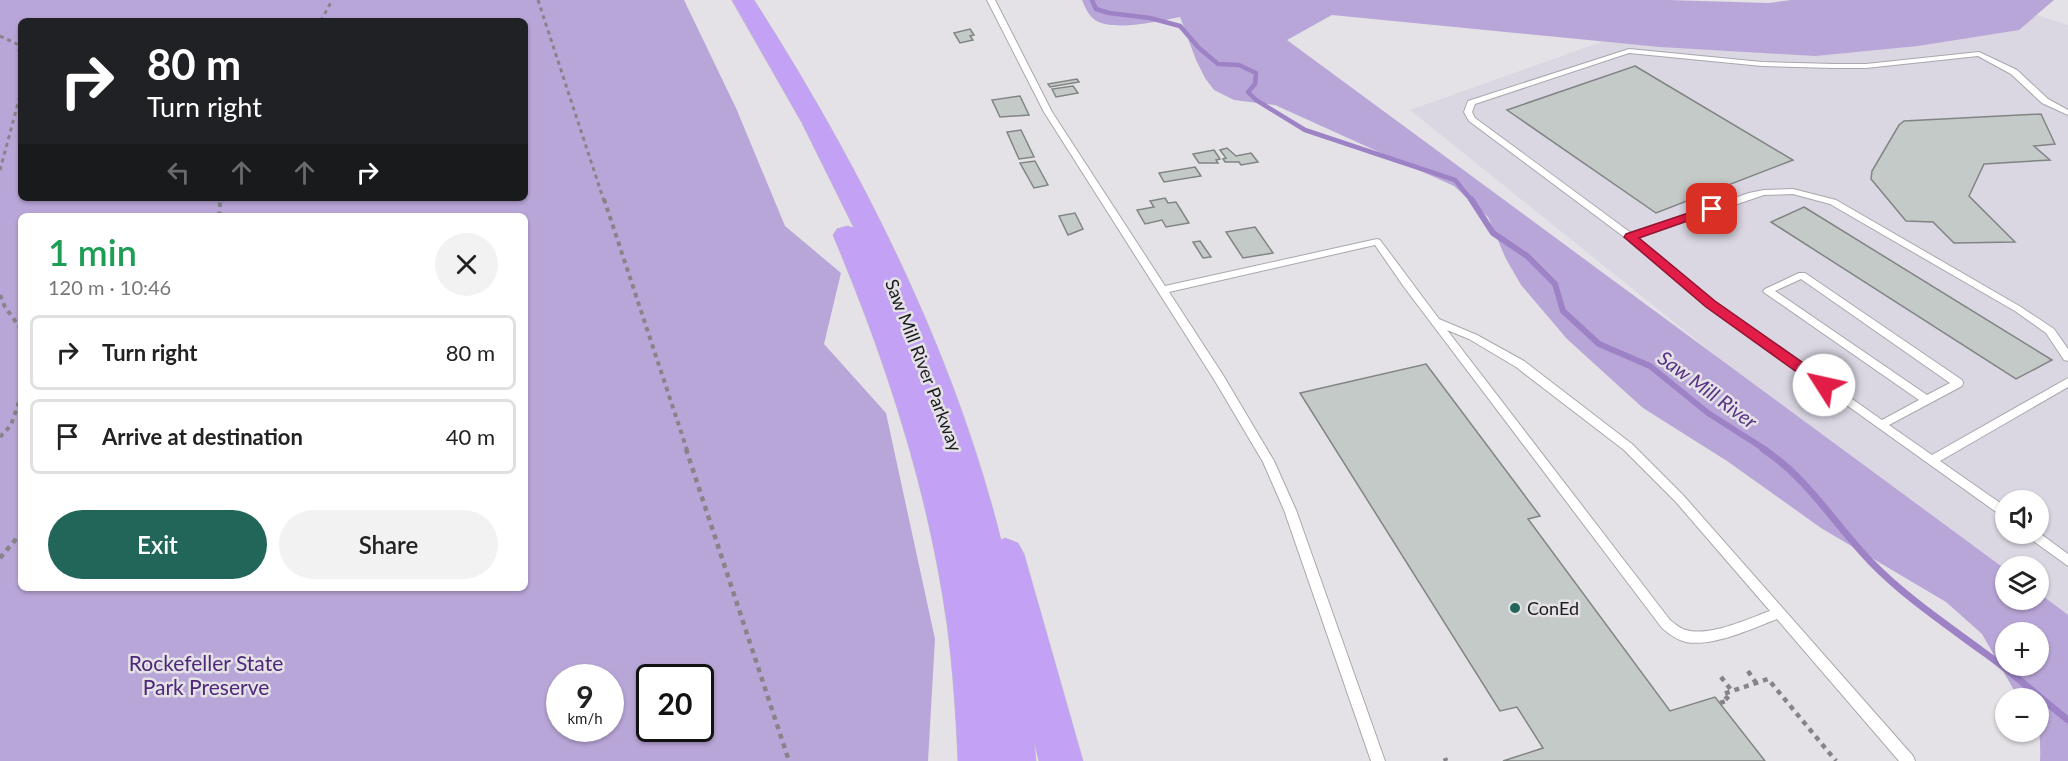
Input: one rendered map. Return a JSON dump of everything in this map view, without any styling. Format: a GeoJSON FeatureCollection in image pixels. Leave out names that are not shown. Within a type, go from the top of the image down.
{"type":"FeatureCollection","features":[{"type":"Feature","properties":{"kind":"highway","name":"Saw Mill River Parkway"},"geometry":{"type":"LineString","coordinates":[[724,0],[786,109],[838,216],[887,329],[924,430],[954,552],[972,664],[980,761]]}},
{"type":"Feature","properties":{"kind":"highway","name":"Saw Mill River Parkway"},"geometry":{"type":"LineString","coordinates":[[743,0],[786,70],[852,195],[909,316],[948,417],[972,498],[997,614],[1009,695],[1014,761]]}},
{"type":"Feature","properties":{"kind":"highway"},"geometry":{"type":"LineString","coordinates":[[948,417],[984,495],[1000,539],[1061,761]]}},
{"type":"Feature","properties":{"kind":"lane"},"geometry":{"type":"LineString","coordinates":[[991,0],[1048,112],[1219,378],[1262,451],[1290,510],[1378,761]]}},
{"type":"Feature","properties":{"kind":"lane"},"geometry":{"type":"LineString","coordinates":[[1995,506],[1711,304],[1630,237],[1472,119],[1468,112],[1472,103],[1629,51],[1762,64],[1834,66],[1866,66],[1979,54],[2014,72],[2045,101],[2068,113]]}},
{"type":"Feature","properties":{"kind":"lane"},"geometry":{"type":"LineString","coordinates":[[1630,237],[1769,190],[1792,189],[1808,193],[1833,202],[2018,309],[2050,331],[2068,357]]}},
{"type":"Feature","properties":{"kind":"lane"},"geometry":{"type":"LineString","coordinates":[[1163,290],[1377,242],[1666,624],[1677,633],[1688,637],[1707,636],[1779,613]]}},
{"type":"Feature","properties":{"kind":"lane"},"geometry":{"type":"LineString","coordinates":[[1881,425],[1927,400],[1958,383],[1802,275],[1768,291],[1927,400]]}},
{"type":"Feature","properties":{"kind":"lane"},"geometry":{"type":"LineString","coordinates":[[1436,322],[1473,337],[1520,364],[1628,447],[1679,498],[1908,761]]}},
{"type":"Feature","properties":{"kind":"lane"},"geometry":{"type":"LineString","coordinates":[[1931,461],[2068,382]]}},
{"type":"Feature","properties":{"kind":"lane"},"geometry":{"type":"LineString","coordinates":[[2045,544],[2068,561]]}},
{"type":"Feature","properties":{"kind":"path"},"geometry":{"type":"LineString","coordinates":[[323,18],[332,0]]}},
{"type":"Feature","properties":{"kind":"path"},"geometry":{"type":"LineString","coordinates":[[538,0],[789,761]]}},
{"type":"Feature","properties":{"kind":"path"},"geometry":{"type":"LineString","coordinates":[[0,36],[17,44],[18,47]]}},
{"type":"Feature","properties":{"kind":"path"},"geometry":{"type":"LineString","coordinates":[[0,170],[18,103]]}},
{"type":"Feature","properties":{"kind":"path"},"geometry":{"type":"LineString","coordinates":[[0,295],[5,307],[18,325]]}},
{"type":"Feature","properties":{"kind":"path"},"geometry":{"type":"LineString","coordinates":[[0,437],[11,425],[18,405]]}},
{"type":"Feature","properties":{"kind":"path"},"geometry":{"type":"LineString","coordinates":[[0,558],[18,537]]}},
{"type":"Feature","properties":{"kind":"path"},"geometry":{"type":"LineString","coordinates":[[1748,671],[1756,683]]}},
{"type":"Feature","properties":{"kind":"path"},"geometry":{"type":"LineString","coordinates":[[1721,677],[1732,691]]}},
{"type":"Feature","properties":{"kind":"path"},"geometry":{"type":"LineString","coordinates":[[1720,703],[1728,700],[1723,694],[1768,680],[1836,761]]}},
{"type":"Feature","properties":{"kind":"shaded area"},"geometry":{"type":"Polygon","coordinates":[[[2013,8],[2068,25],[2068,638],[2046,610],[2049,610],[2049,556],[1995,556],[1995,580],[1410,110],[1615,37],[2013,8]]]}},
{"type":"Feature","properties":{"kind":"green space","name":"Rockefeller State Park Preserve"},"geometry":{"type":"Polygon","coordinates":[[[0,0],[684,0],[736,108],[785,226],[841,273],[824,344],[886,413],[935,639],[928,761],[0,761],[0,0]]]}},
{"type":"Feature","properties":{"kind":"green space"},"geometry":{"type":"Polygon","coordinates":[[[1082,0],[1668,0],[1768,3],[1791,0],[2054,0],[2019,30],[1918,46],[1815,56],[1660,47],[1332,15],[1287,40],[1995,562],[1995,610],[2049,610],[2049,601],[2068,615],[2068,761],[2040,761],[2040,742],[2049,742],[2049,688],[2013,688],[2006,676],[2049,676],[2049,622],[1995,622],[1995,657],[1982,634],[1946,602],[1821,528],[1727,461],[1643,408],[1567,339],[1521,285],[1506,259],[1488,217],[1454,186],[1275,105],[1234,100],[1214,90],[1196,60],[1180,17],[1137,25],[1113,25],[1095,20],[1082,0]]]}},
{"type":"Feature","properties":{"kind":"building"},"geometry":{"type":"Polygon","coordinates":[[[970,29],[974,35],[970,36],[973,40],[960,43],[954,33],[970,29]]]}},
{"type":"Feature","properties":{"kind":"building"},"geometry":{"type":"Polygon","coordinates":[[[1635,66],[1793,160],[1656,213],[1507,110],[1635,66]]]}},
{"type":"Feature","properties":{"kind":"building"},"geometry":{"type":"Polygon","coordinates":[[[1077,79],[1079,82],[1050,87],[1048,84],[1077,79]]]}},
{"type":"Feature","properties":{"kind":"building"},"geometry":{"type":"Polygon","coordinates":[[[1073,86],[1078,93],[1056,97],[1052,89],[1073,86]]]}},
{"type":"Feature","properties":{"kind":"building"},"geometry":{"type":"Polygon","coordinates":[[[1020,96],[1029,115],[1000,117],[992,100],[1020,96]]]}},
{"type":"Feature","properties":{"kind":"building"},"geometry":{"type":"Polygon","coordinates":[[[2041,114],[2055,144],[2034,146],[2050,160],[1984,164],[1969,196],[2015,242],[1954,243],[1933,222],[1906,221],[1871,179],[1872,171],[1899,125],[1904,121],[2041,114]]]}},
{"type":"Feature","properties":{"kind":"building"},"geometry":{"type":"Polygon","coordinates":[[[1021,130],[1034,157],[1019,159],[1007,132],[1021,130]]]}},
{"type":"Feature","properties":{"kind":"building"},"geometry":{"type":"Polygon","coordinates":[[[1227,148],[1236,156],[1251,153],[1258,162],[1241,165],[1239,162],[1225,162],[1223,159],[1226,158],[1220,150],[1227,148]]]}},
{"type":"Feature","properties":{"kind":"building"},"geometry":{"type":"Polygon","coordinates":[[[1214,150],[1220,159],[1216,160],[1218,163],[1199,163],[1193,154],[1214,150]]]}},
{"type":"Feature","properties":{"kind":"building"},"geometry":{"type":"Polygon","coordinates":[[[1035,161],[1048,185],[1034,188],[1020,163],[1035,161]]]}},
{"type":"Feature","properties":{"kind":"building"},"geometry":{"type":"Polygon","coordinates":[[[1195,167],[1201,176],[1164,182],[1159,173],[1195,167]]]}},
{"type":"Feature","properties":{"kind":"building"},"geometry":{"type":"Polygon","coordinates":[[[1165,198],[1168,203],[1176,202],[1189,223],[1166,227],[1162,220],[1145,224],[1137,210],[1154,207],[1150,201],[1165,198]]]}},
{"type":"Feature","properties":{"kind":"building"},"geometry":{"type":"Polygon","coordinates":[[[1804,207],[2052,360],[2016,379],[1771,222],[1804,207]]]}},
{"type":"Feature","properties":{"kind":"building"},"geometry":{"type":"Polygon","coordinates":[[[1075,213],[1083,229],[1068,235],[1059,216],[1075,213]]]}},
{"type":"Feature","properties":{"kind":"building"},"geometry":{"type":"Polygon","coordinates":[[[1255,227],[1273,253],[1243,258],[1226,232],[1255,227]]]}},
{"type":"Feature","properties":{"kind":"building"},"geometry":{"type":"Polygon","coordinates":[[[1200,241],[1211,257],[1203,258],[1193,242],[1200,241]]]}},
{"type":"Feature","properties":{"kind":"building","name":"ConEd"},"geometry":{"type":"Polygon","coordinates":[[[1426,364],[1540,516],[1528,519],[1670,711],[1715,697],[1765,761],[1503,761],[1543,748],[1517,707],[1500,711],[1300,393],[1426,364]]]}},
{"type":"Feature","properties":{"kind":"waterway","name":"Saw Mill River"},"geometry":{"type":"LineString","coordinates":[[1092,0],[1096,9],[1109,13],[1150,18],[1180,26],[1199,48],[1218,64],[1239,65],[1256,73],[1255,84],[1248,92],[1256,100],[1305,130],[1455,180],[1472,201]]}},
{"type":"Feature","properties":{"kind":"waterway","name":"Saw Mill River"},"geometry":{"type":"LineString","coordinates":[[1471,199],[1493,233],[1527,256],[1555,284],[1563,311],[1599,344],[1650,366],[1708,413],[1766,450]]}},
{"type":"Feature","properties":{"kind":"waterway","name":"Saw Mill River"},"geometry":{"type":"LineString","coordinates":[[1763,449],[1779,460],[1807,487],[1858,548],[1897,586],[2004,667],[2068,720]]}},
{"type":"Feature","properties":{"kind":"place","name":"ConEd"},"geometry":{"type":"Point","coordinates":[1515,608]}},
{"type":"Feature","properties":{"kind":"route"},"geometry":{"type":"LineString","coordinates":[[1712,209],[1630,237],[1711,304],[1824,385]]}}]}
